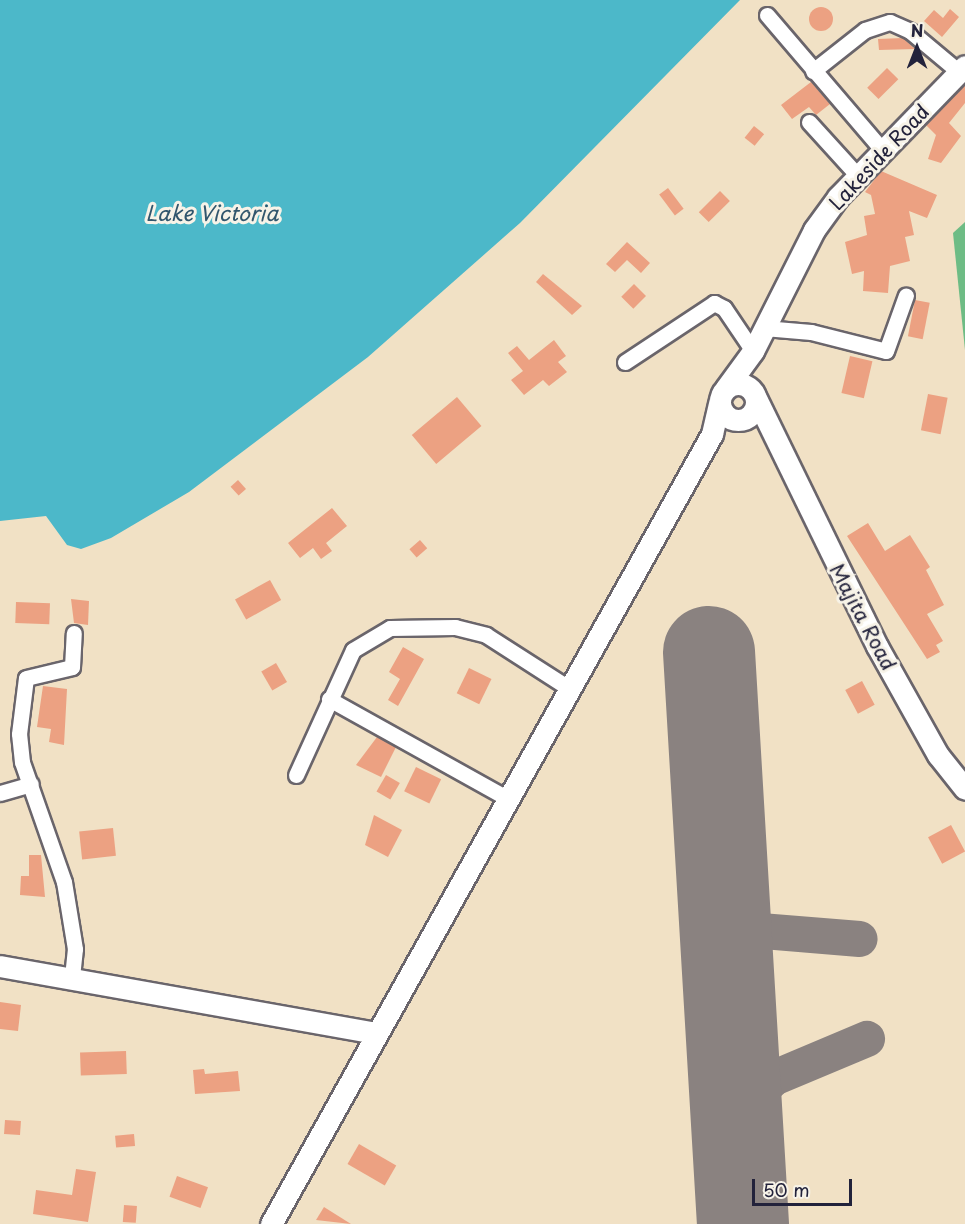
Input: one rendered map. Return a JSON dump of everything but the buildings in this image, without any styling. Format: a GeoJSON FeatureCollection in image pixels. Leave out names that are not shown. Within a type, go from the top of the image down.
{"type":"FeatureCollection","features":[{"type":"Feature","properties":{"kind":"main road","name":"Lakeside Road"},"geometry":{"type":"LineString","coordinates":[[722,395],[753,351],[814,230],[858,176],[962,69]]}},
{"type":"Feature","properties":{"kind":"main road"},"geometry":{"type":"LineString","coordinates":[[712,434],[740,419],[755,396],[753,351]]}},
{"type":"Feature","properties":{"kind":"main road"},"geometry":{"type":"LineString","coordinates":[[271,1224],[508,799],[567,687],[712,434],[722,395],[742,384],[755,396]]}},
{"type":"Feature","properties":{"kind":"main road"},"geometry":{"type":"LineString","coordinates":[[722,395],[740,419],[772,440]]}},
{"type":"Feature","properties":{"kind":"main road","name":"Majita Road"},"geometry":{"type":"LineString","coordinates":[[755,396],[772,440],[877,646],[938,755],[965,789]]}},
{"type":"Feature","properties":{"kind":"main road"},"geometry":{"type":"LineString","coordinates":[[0,966],[72,977],[376,1033]]}},
{"type":"Feature","properties":{"kind":"street"},"geometry":{"type":"LineString","coordinates":[[767,15],[883,152]]}},
{"type":"Feature","properties":{"kind":"street"},"geometry":{"type":"LineString","coordinates":[[813,71],[865,30],[890,22],[910,31],[962,69]]}},
{"type":"Feature","properties":{"kind":"street"},"geometry":{"type":"LineString","coordinates":[[809,122],[858,176]]}},
{"type":"Feature","properties":{"kind":"street"},"geometry":{"type":"LineString","coordinates":[[764,328],[811,332],[885,351],[906,295]]}},
{"type":"Feature","properties":{"kind":"street"},"geometry":{"type":"LineString","coordinates":[[626,362],[714,303],[724,308],[753,351]]}},
{"type":"Feature","properties":{"kind":"street"},"geometry":{"type":"LineString","coordinates":[[296,776],[353,650],[366,637],[420,626],[486,635],[567,687]]}},
{"type":"Feature","properties":{"kind":"street"},"geometry":{"type":"LineString","coordinates":[[72,977],[75,949],[64,882],[32,784],[19,734],[26,678],[72,667],[74,633]]}},
{"type":"Feature","properties":{"kind":"street"},"geometry":{"type":"LineString","coordinates":[[329,699],[508,799]]}},
{"type":"Feature","properties":{"kind":"street"},"geometry":{"type":"LineString","coordinates":[[0,793],[32,784]]}},
{"type":"Feature","properties":{"kind":"green space"},"geometry":{"type":"Polygon","coordinates":[[[965,222],[965,350],[953,233],[965,222]]]}},
{"type":"Feature","properties":{"kind":"water","name":"Lake Victoria"},"geometry":{"type":"Polygon","coordinates":[[[0,0],[740,0],[520,223],[368,357],[189,492],[111,538],[81,549],[67,545],[46,516],[0,521],[0,0]]]}},
{"type":"Feature","properties":{"kind":"taxiway"},"geometry":{"type":"LineString","coordinates":[[726,928],[860,939]]}},
{"type":"Feature","properties":{"kind":"taxiway"},"geometry":{"type":"LineString","coordinates":[[737,1113],[774,1078],[867,1039]]}},
{"type":"Feature","properties":{"kind":"runway"},"geometry":{"type":"LineString","coordinates":[[709,652],[743,1224]]}}]}
